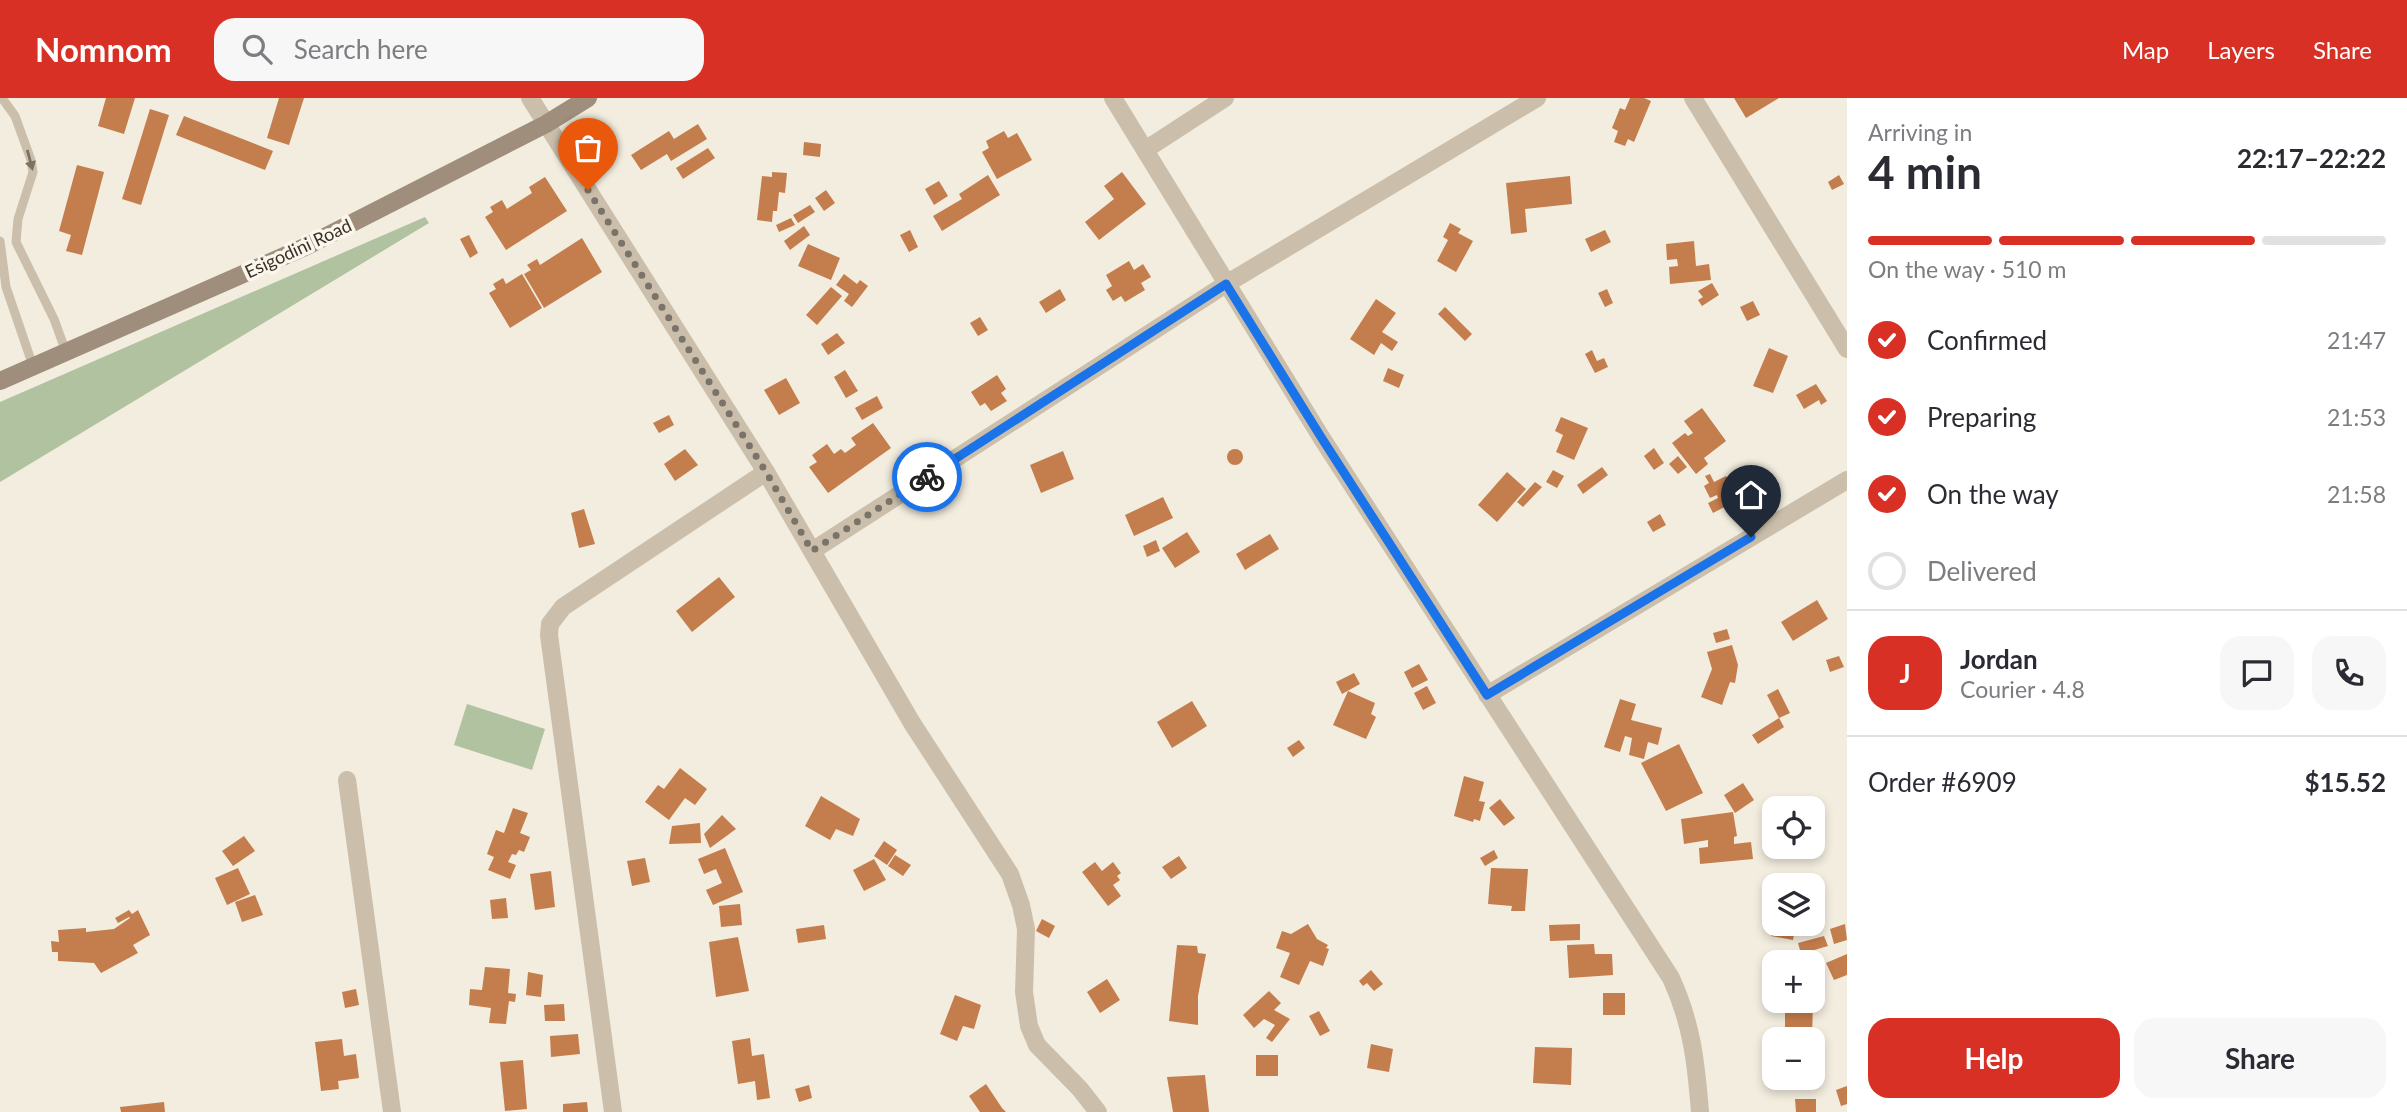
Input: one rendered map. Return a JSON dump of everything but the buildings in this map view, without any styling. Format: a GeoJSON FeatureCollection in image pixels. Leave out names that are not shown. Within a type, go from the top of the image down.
{"type":"FeatureCollection","features":[{"type":"Feature","properties":{"kind":"main road","name":"Esigodini Road"},"geometry":{"type":"LineString","coordinates":[[0,381],[307,246],[546,124],[588,98]]}},
{"type":"Feature","properties":{"kind":"street"},"geometry":{"type":"LineString","coordinates":[[530,98],[766,472],[912,723],[1010,874],[1026,929],[1024,992],[1029,1026],[1037,1045],[1080,1088],[1098,1112]]}},
{"type":"Feature","properties":{"kind":"street"},"geometry":{"type":"LineString","coordinates":[[1113,98],[1349,481],[1671,978],[1690,1030],[1700,1112]]}},
{"type":"Feature","properties":{"kind":"street"},"geometry":{"type":"LineString","coordinates":[[1145,150],[1225,98]]}},
{"type":"Feature","properties":{"kind":"street"},"geometry":{"type":"LineString","coordinates":[[812,551],[1226,284],[1537,98]]}},
{"type":"Feature","properties":{"kind":"street"},"geometry":{"type":"LineString","coordinates":[[1693,98],[1847,349]]}},
{"type":"Feature","properties":{"kind":"street"},"geometry":{"type":"LineString","coordinates":[[613,1112],[550,648],[550,624],[563,607],[766,472]]}},
{"type":"Feature","properties":{"kind":"street"},"geometry":{"type":"LineString","coordinates":[[1487,695],[1847,480]]}},
{"type":"Feature","properties":{"kind":"street"},"geometry":{"type":"LineString","coordinates":[[347,780],[392,1112]]}},
{"type":"Feature","properties":{"kind":"lane"},"geometry":{"type":"LineString","coordinates":[[2,98],[15,116],[33,172],[18,219],[16,242],[54,318],[66,352]]}},
{"type":"Feature","properties":{"kind":"lane"},"geometry":{"type":"LineString","coordinates":[[0,241],[6,287],[33,366]]}},
{"type":"Feature","properties":{"kind":"green space"},"geometry":{"type":"Polygon","coordinates":[[[425,217],[429,223],[0,482],[0,402],[425,217]]]}},
{"type":"Feature","properties":{"kind":"green space"},"geometry":{"type":"Polygon","coordinates":[[[467,704],[545,729],[532,770],[454,745],[467,704]]]}},
{"type":"Feature","properties":{"kind":"way so far"},"geometry":{"type":"LineString","coordinates":[[588,190],[766,472],[812,551],[927,477]]}},
{"type":"Feature","properties":{"kind":"route"},"geometry":{"type":"LineString","coordinates":[[927,477],[1226,284],[1487,695],[1751,537]]}}]}
